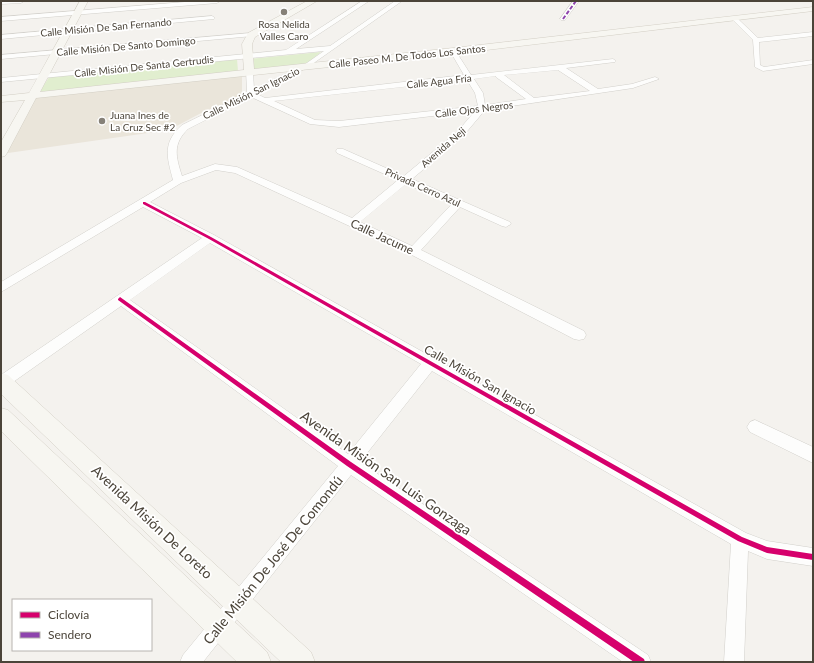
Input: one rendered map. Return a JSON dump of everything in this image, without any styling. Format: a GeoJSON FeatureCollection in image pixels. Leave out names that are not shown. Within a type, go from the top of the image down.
{"type":"FeatureCollection","features":[{"type":"Feature","properties":{"kind":"main road"},"geometry":{"type":"LineString","coordinates":[[1,153],[84,1]]}},
{"type":"Feature","properties":{"kind":"main road"},"geometry":{"type":"LineString","coordinates":[[250,72],[247,44],[252,35],[313,1]]}},
{"type":"Feature","properties":{"kind":"main road","name":"Calle Paseo M. De Todos Los Santos"},"geometry":{"type":"LineString","coordinates":[[1,99],[453,51],[813,9]]}},
{"type":"Feature","properties":{"kind":"main road","name":"Avenida Misión De Loreto"},"geometry":{"type":"LineString","coordinates":[[2,382],[301,662]]}},
{"type":"Feature","properties":{"kind":"main road"},"geometry":{"type":"LineString","coordinates":[[1,417],[257,662]]}},
{"type":"Feature","properties":{"kind":"street"},"geometry":{"type":"LineString","coordinates":[[1,2],[21,1]]}},
{"type":"Feature","properties":{"kind":"street"},"geometry":{"type":"LineString","coordinates":[[1,19],[78,12],[212,19],[217,1]]}},
{"type":"Feature","properties":{"kind":"street","name":"Calle Misión De Santa Gertrudis"},"geometry":{"type":"LineString","coordinates":[[288,52],[366,1]]}},
{"type":"Feature","properties":{"kind":"street","name":"Calle Misión San Ignacio"},"geometry":{"type":"LineString","coordinates":[[178,182],[171,154],[173,140],[180,130],[193,121],[306,66],[399,1]]}},
{"type":"Feature","properties":{"kind":"street"},"geometry":{"type":"LineString","coordinates":[[563,19],[576,1]]}},
{"type":"Feature","properties":{"kind":"street","name":"Calle Misión De San Fernando"},"geometry":{"type":"LineString","coordinates":[[1,37],[212,19]]}},
{"type":"Feature","properties":{"kind":"street","name":"Calle Misión De Santo Domingo"},"geometry":{"type":"LineString","coordinates":[[1,58],[55,52],[212,19],[252,35]]}},
{"type":"Feature","properties":{"kind":"street"},"geometry":{"type":"LineString","coordinates":[[735,19],[756,40],[757,66],[759,68],[764,69],[813,62]]}},
{"type":"Feature","properties":{"kind":"street"},"geometry":{"type":"LineString","coordinates":[[756,40],[813,34]]}},
{"type":"Feature","properties":{"kind":"street","name":"Calle Misión De Santa Gertrudis"},"geometry":{"type":"LineString","coordinates":[[1,80],[331,48]]}},
{"type":"Feature","properties":{"kind":"street"},"geometry":{"type":"LineString","coordinates":[[453,51],[479,93],[482,108]]}},
{"type":"Feature","properties":{"kind":"street","name":"Calle Agua Fría"},"geometry":{"type":"LineString","coordinates":[[265,100],[499,75],[613,61]]}},
{"type":"Feature","properties":{"kind":"street"},"geometry":{"type":"LineString","coordinates":[[561,68],[597,92]]}},
{"type":"Feature","properties":{"kind":"street"},"geometry":{"type":"LineString","coordinates":[[250,72],[251,94],[265,100]]}},
{"type":"Feature","properties":{"kind":"street"},"geometry":{"type":"LineString","coordinates":[[499,75],[533,101]]}},
{"type":"Feature","properties":{"kind":"street","name":"Calle Ojos Negros"},"geometry":{"type":"LineString","coordinates":[[265,100],[313,122],[339,124],[482,108],[597,92],[633,86],[655,79]]}},
{"type":"Feature","properties":{"kind":"street","name":"Avenida Neji"},"geometry":{"type":"LineString","coordinates":[[353,223],[461,133],[482,108]]}},
{"type":"Feature","properties":{"kind":"street","name":"Privada Cerro Azul"},"geometry":{"type":"LineString","coordinates":[[340,151],[506,224]]}},
{"type":"Feature","properties":{"kind":"street","name":"Calle Jacume"},"geometry":{"type":"LineString","coordinates":[[178,182],[215,167],[237,170],[414,251],[579,335]]}},
{"type":"Feature","properties":{"kind":"street"},"geometry":{"type":"LineString","coordinates":[[1,288],[178,182]]}},
{"type":"Feature","properties":{"kind":"street","name":"Calle Misión San Ignacio"},"geometry":{"type":"LineString","coordinates":[[144,203],[210,238],[740,539],[767,550],[813,557]]}},
{"type":"Feature","properties":{"kind":"street"},"geometry":{"type":"LineString","coordinates":[[414,251],[458,203]]}},
{"type":"Feature","properties":{"kind":"street"},"geometry":{"type":"LineString","coordinates":[[2,382],[210,238]]}},
{"type":"Feature","properties":{"kind":"street","name":"Avenida Misión San Luis Gonzaga"},"geometry":{"type":"LineString","coordinates":[[120,299],[349,464],[641,662]]}},
{"type":"Feature","properties":{"kind":"street","name":"Calle Misión De José De Comondú"},"geometry":{"type":"LineString","coordinates":[[190,662],[221,626],[430,363]]}},
{"type":"Feature","properties":{"kind":"street"},"geometry":{"type":"LineString","coordinates":[[755,427],[813,455]]}},
{"type":"Feature","properties":{"kind":"street"},"geometry":{"type":"LineString","coordinates":[[734,662],[740,539]]}},
{"type":"Feature","properties":{"kind":"shaded area","name":"Juana Ines de La Cruz Sec #2"},"geometry":{"type":"Polygon","coordinates":[[[242,75],[242,97],[205,111],[169,130],[1,154],[29,97],[242,75]]]}},
{"type":"Feature","properties":{"kind":"green space"},"geometry":{"type":"Polygon","coordinates":[[[321,52],[307,64],[248,70],[249,59],[321,52]]]}},
{"type":"Feature","properties":{"kind":"green space"},"geometry":{"type":"Polygon","coordinates":[[[237,59],[238,71],[39,92],[50,76],[237,59]]]}},
{"type":"Feature","properties":{"kind":"marked path"},"geometry":{"type":"LineString","coordinates":[[563,19],[576,1]]}},
{"type":"Feature","properties":{"kind":"cycle path"},"geometry":{"type":"LineString","coordinates":[[144,203],[210,238],[740,539],[767,550],[813,557]]}},
{"type":"Feature","properties":{"kind":"cycle path"},"geometry":{"type":"LineString","coordinates":[[120,299],[349,464],[641,662]]}},
{"type":"Feature","properties":{"kind":"place","name":"Rosa Nelida Valles Caro"},"geometry":{"type":"Point","coordinates":[284,12]}},
{"type":"Feature","properties":{"kind":"place","name":"Juana Ines de La Cruz Sec #2"},"geometry":{"type":"Point","coordinates":[102,121]}}]}
